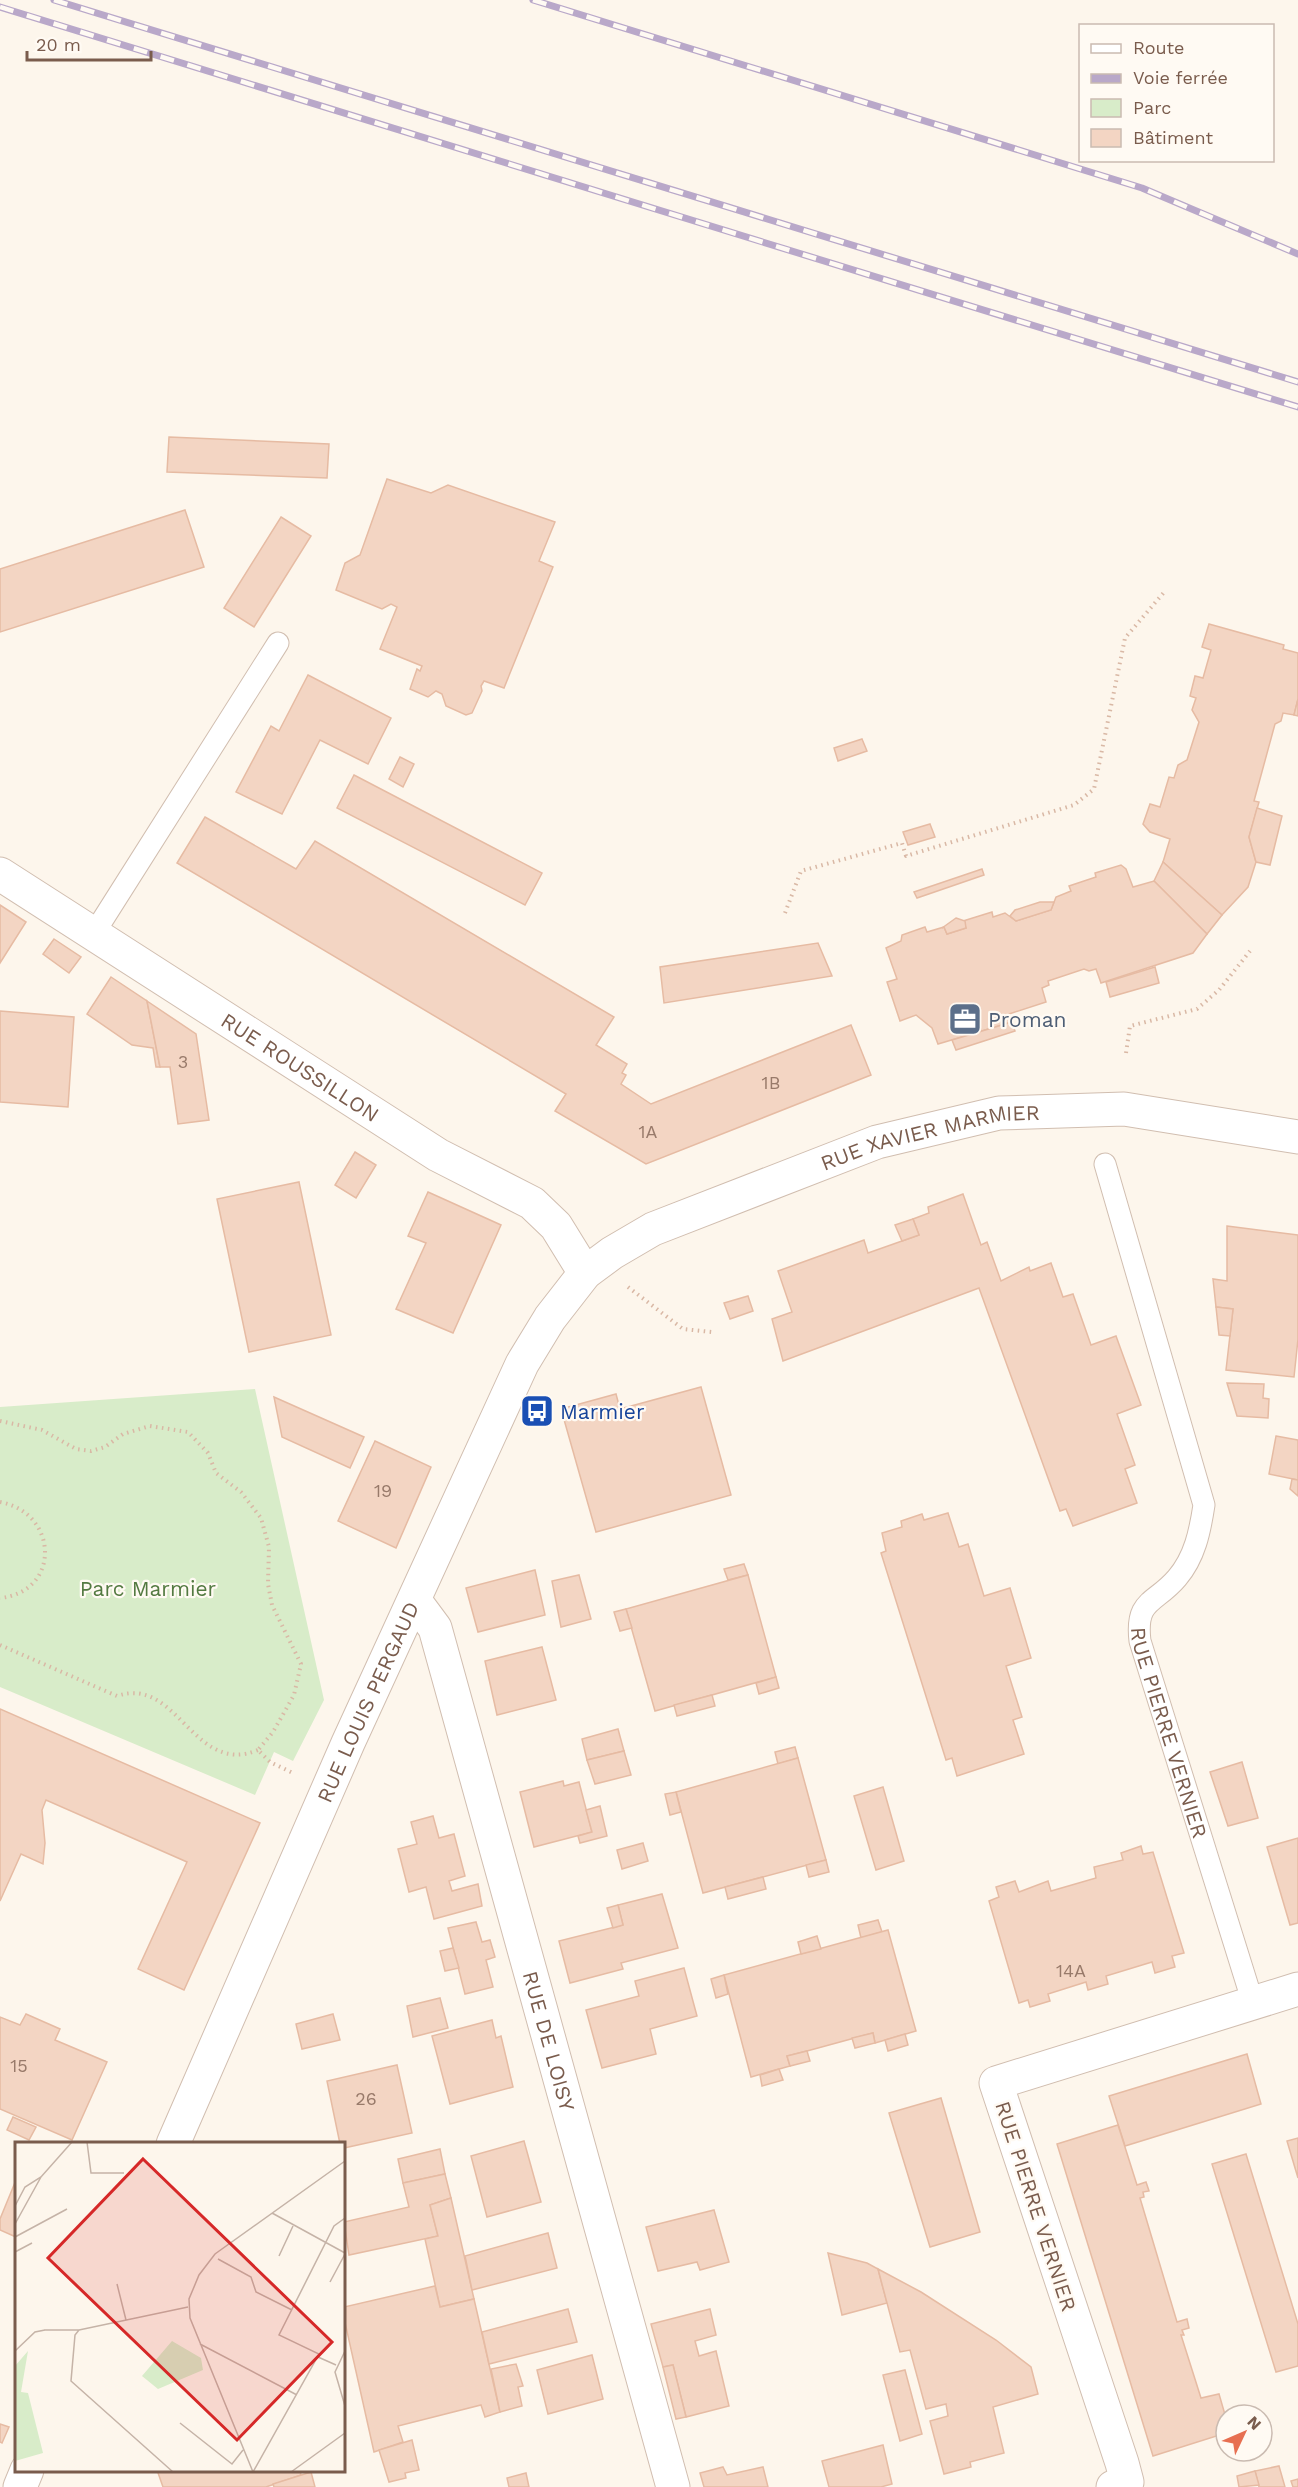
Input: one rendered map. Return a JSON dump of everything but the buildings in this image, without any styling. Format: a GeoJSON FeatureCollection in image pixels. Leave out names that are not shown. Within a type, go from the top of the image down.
{"type":"FeatureCollection","features":[{"type":"Feature","properties":{"kind":"street","name":"RUE ROUSSILLON"},"geometry":{"type":"LineString","coordinates":[[0,874],[438,1155],[532,1203],[556,1226],[585,1273]]}},
{"type":"Feature","properties":{"kind":"street","name":"RUE XAVIER MARMIER"},"geometry":{"type":"LineString","coordinates":[[585,1273],[653,1229],[877,1142],[999,1113],[1124,1109],[1298,1137]]}},
{"type":"Feature","properties":{"kind":"street","name":"RUE LOUIS PERGAUD"},"geometry":{"type":"LineString","coordinates":[[174,2142],[348,1743],[522,1364],[550,1318],[585,1273]]}},
{"type":"Feature","properties":{"kind":"street","name":"RUE DE LOISY"},"geometry":{"type":"LineString","coordinates":[[415,1601],[435,1628],[673,2487]]}},
{"type":"Feature","properties":{"kind":"street","name":"RUE PIERRE VERNIER"},"geometry":{"type":"LineString","coordinates":[[1120,2485],[996,2083],[1298,1989]]}},
{"type":"Feature","properties":{"kind":"street"},"geometry":{"type":"LineString","coordinates":[[20,2487],[26,2472]]}},
{"type":"Feature","properties":{"kind":"lane"},"geometry":{"type":"LineString","coordinates":[[93,935],[278,643]]}},
{"type":"Feature","properties":{"kind":"lane","name":"RUE PIERRE VERNIER"},"geometry":{"type":"LineString","coordinates":[[1105,1164],[1204,1504],[1198,1541],[1178,1577],[1146,1605],[1137,1620],[1140,1641],[1253,2003]]}},
{"type":"Feature","properties":{"kind":"path"},"geometry":{"type":"LineString","coordinates":[[785,913],[801,871],[902,843],[906,856],[1074,805],[1094,789],[1125,638],[1166,590]]}},
{"type":"Feature","properties":{"kind":"path"},"geometry":{"type":"LineString","coordinates":[[1126,1053],[1130,1026],[1197,1009],[1219,990],[1250,951]]}},
{"type":"Feature","properties":{"kind":"path"},"geometry":{"type":"LineString","coordinates":[[625,1284],[683,1329],[712,1332]]}},
{"type":"Feature","properties":{"kind":"path"},"geometry":{"type":"LineString","coordinates":[[0,1421],[42,1430],[76,1449],[91,1451],[105,1447],[123,1434],[150,1426],[188,1432],[208,1453],[216,1473],[241,1492],[261,1518],[269,1547],[268,1584],[272,1605],[301,1664],[294,1695],[273,1732],[258,1750],[233,1755],[217,1752],[154,1698],[131,1692],[117,1696],[0,1646]]}},
{"type":"Feature","properties":{"kind":"path"},"geometry":{"type":"LineString","coordinates":[[0,1502],[16,1506],[30,1515],[40,1527],[45,1542],[45,1558],[40,1573],[31,1585],[18,1594],[0,1598]]}},
{"type":"Feature","properties":{"kind":"path"},"geometry":{"type":"LineString","coordinates":[[258,1750],[270,1762],[298,1776]]}},
{"type":"Feature","properties":{"kind":"green space","name":"Parc Marmier"},"geometry":{"type":"Polygon","coordinates":[[[255,1389],[324,1700],[293,1761],[274,1752],[255,1795],[0,1687],[0,1407],[255,1389]]]}},
{"type":"Feature","properties":{"kind":"railway"},"geometry":{"type":"LineString","coordinates":[[54,0],[1298,382]]}},
{"type":"Feature","properties":{"kind":"railway"},"geometry":{"type":"LineString","coordinates":[[533,0],[1142,188],[1298,254]]}},
{"type":"Feature","properties":{"kind":"railway"},"geometry":{"type":"LineString","coordinates":[[0,7],[1298,407]]}},
{"type":"Feature","properties":{"kind":"place","name":"Proman"},"geometry":{"type":"Point","coordinates":[965,1019]}},
{"type":"Feature","properties":{"kind":"place","name":"Marmier"},"geometry":{"type":"Point","coordinates":[537,1411]}}]}
